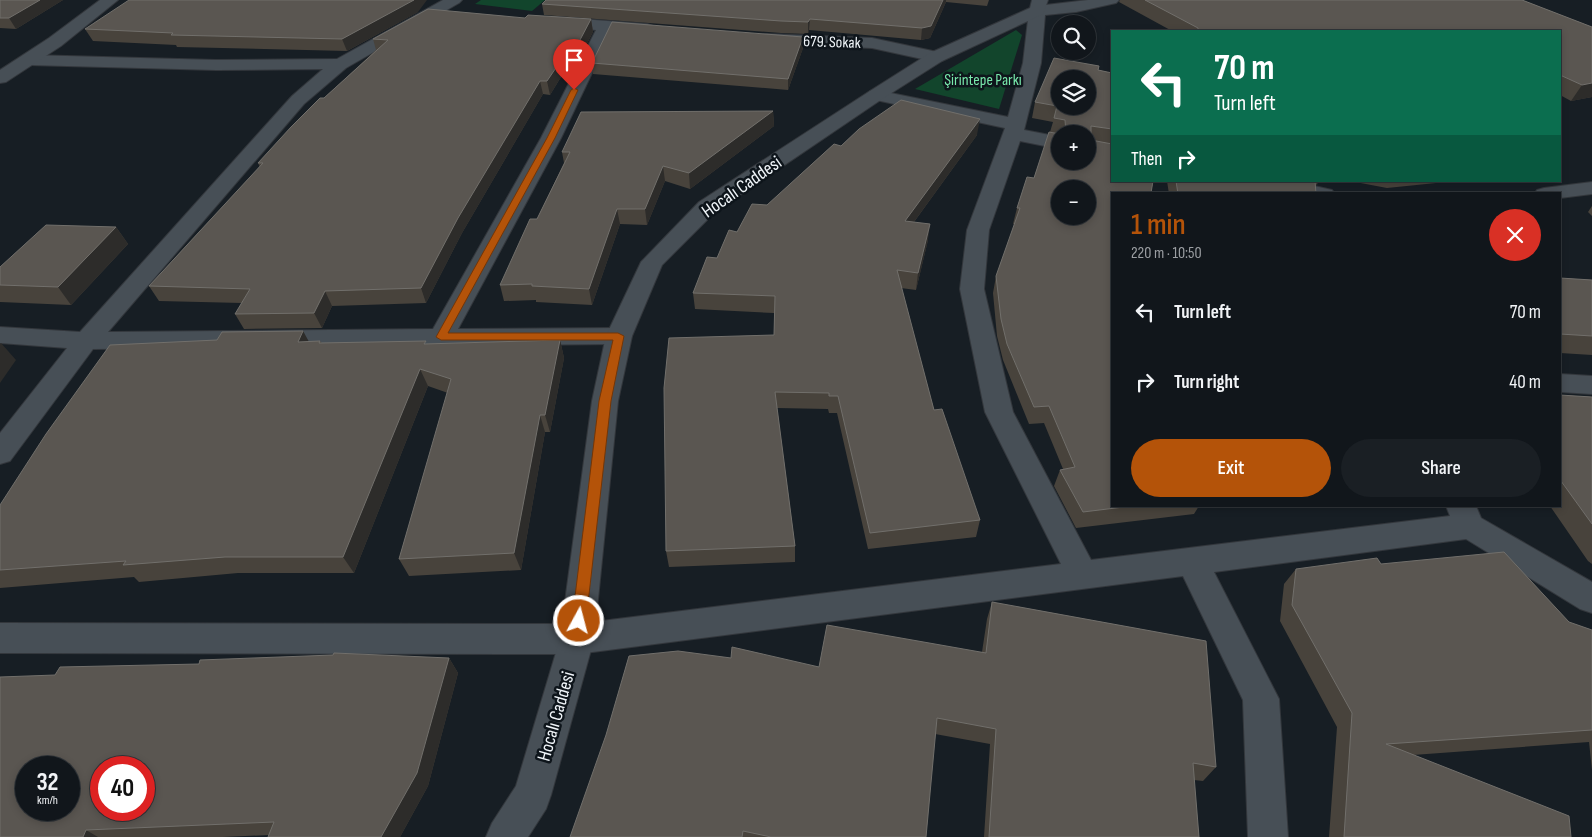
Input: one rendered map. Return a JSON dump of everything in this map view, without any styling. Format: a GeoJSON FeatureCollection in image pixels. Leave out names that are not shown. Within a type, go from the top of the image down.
{"type":"FeatureCollection","features":[{"type":"Feature","properties":{"kind":"street"},"geometry":{"type":"LineString","coordinates":[[0,78],[55,42],[110,0]]}},
{"type":"Feature","properties":{"kind":"street","name":"Hocalı Caddesi"},"geometry":{"type":"LineString","coordinates":[[506,837],[532,795],[577,639],[605,401],[618,336],[652,262],[707,208],[936,57],[1039,6],[1076,7],[1111,0]]}},
{"type":"Feature","properties":{"kind":"street"},"geometry":{"type":"LineString","coordinates":[[1039,6],[1041,65],[1014,129],[978,230],[972,289],[999,412],[1082,575]]}},
{"type":"Feature","properties":{"kind":"street"},"geometry":{"type":"LineString","coordinates":[[0,453],[86,341],[298,100],[340,64],[429,14],[456,8]]}},
{"type":"Feature","properties":{"kind":"street"},"geometry":{"type":"LineString","coordinates":[[536,21],[664,31]]}},
{"type":"Feature","properties":{"kind":"street"},"geometry":{"type":"LineString","coordinates":[[441,337],[551,138],[606,26]]}},
{"type":"Feature","properties":{"kind":"street","name":"679. Sokak"},"geometry":{"type":"LineString","coordinates":[[752,38],[872,43],[936,57]]}},
{"type":"Feature","properties":{"kind":"street"},"geometry":{"type":"LineString","coordinates":[[29,60],[216,65],[340,64]]}},
{"type":"Feature","properties":{"kind":"street"},"geometry":{"type":"LineString","coordinates":[[876,95],[1014,129],[1051,140]]}},
{"type":"Feature","properties":{"kind":"street"},"geometry":{"type":"LineString","coordinates":[[1561,176],[1588,188]]}},
{"type":"Feature","properties":{"kind":"street"},"geometry":{"type":"LineString","coordinates":[[1265,182],[1315,192]]}},
{"type":"Feature","properties":{"kind":"street"},"geometry":{"type":"LineString","coordinates":[[1559,192],[1588,188]]}},
{"type":"Feature","properties":{"kind":"street"},"geometry":{"type":"LineString","coordinates":[[0,335],[86,341],[618,336]]}},
{"type":"Feature","properties":{"kind":"street"},"geometry":{"type":"LineString","coordinates":[[1561,383],[1592,385]]}},
{"type":"Feature","properties":{"kind":"street"},"geometry":{"type":"LineString","coordinates":[[0,638],[577,639],[1192,561],[1465,516],[1592,599]]}},
{"type":"Feature","properties":{"kind":"street"},"geometry":{"type":"LineString","coordinates":[[1192,561],[1261,699],[1268,837]]}},
{"type":"Feature","properties":{"kind":"green space"},"geometry":{"type":"Polygon","coordinates":[[[481,0],[545,0],[532,11],[475,4],[481,0]]]}},
{"type":"Feature","properties":{"kind":"green space","name":"Şirintepe Parkı"},"geometry":{"type":"Polygon","coordinates":[[[1016,30],[1022,35],[999,109],[915,89],[1016,30]]]}},
{"type":"Feature","properties":{"kind":"building"},"geometry":{"type":"Polygon","coordinates":[[[0,0],[40,0],[9,18],[0,18],[0,0]]]}},
{"type":"Feature","properties":{"kind":"building"},"geometry":{"type":"Polygon","coordinates":[[[129,0],[414,0],[342,39],[171,35],[173,33],[85,29],[129,0]]]}},
{"type":"Feature","properties":{"kind":"building"},"geometry":{"type":"Polygon","coordinates":[[[546,0],[943,0],[931,26],[922,28],[810,19],[808,22],[781,21],[542,4],[546,0]]]}},
{"type":"Feature","properties":{"kind":"building"},"geometry":{"type":"Polygon","coordinates":[[[1145,0],[1522,0],[1592,27],[1592,83],[1582,85],[1561,75],[1561,30],[1198,30],[1198,28],[1145,0]]]}},
{"type":"Feature","properties":{"kind":"building"},"geometry":{"type":"Polygon","coordinates":[[[428,9],[525,18],[528,15],[591,19],[570,59],[562,59],[547,81],[540,81],[458,218],[421,288],[325,291],[314,313],[235,314],[250,289],[149,286],[263,163],[258,163],[291,127],[320,98],[324,98],[388,40],[373,39],[428,9]]]}},
{"type":"Feature","properties":{"kind":"building"},"geometry":{"type":"Polygon","coordinates":[[[612,22],[803,37],[788,79],[592,63],[612,22]]]}},
{"type":"Feature","properties":{"kind":"building"},"geometry":{"type":"Polygon","coordinates":[[[1053,60],[1065,60],[1099,66],[1098,70],[1111,73],[1111,129],[1096,127],[1096,125],[1065,125],[1065,120],[1054,118],[1055,115],[1096,115],[1096,70],[1051,70],[1051,105],[1035,102],[1053,60]]]}},
{"type":"Feature","properties":{"kind":"building"},"geometry":{"type":"Polygon","coordinates":[[[901,100],[980,119],[905,221],[930,224],[918,273],[897,270],[934,410],[942,409],[980,520],[870,533],[838,396],[829,396],[829,393],[775,392],[795,546],[666,551],[664,388],[669,338],[774,335],[775,296],[693,293],[707,257],[717,258],[729,230],[737,232],[752,204],[767,205],[834,144],[841,146],[859,129],[901,100]]]}},
{"type":"Feature","properties":{"kind":"building"},"geometry":{"type":"Polygon","coordinates":[[[773,111],[689,173],[663,166],[645,209],[617,209],[589,289],[532,286],[532,284],[500,285],[530,219],[537,219],[570,152],[562,152],[581,112],[773,111]]]}},
{"type":"Feature","properties":{"kind":"building"},"geometry":{"type":"Polygon","coordinates":[[[1049,132],[1051,132],[1051,170],[1096,170],[1096,141],[1111,144],[1111,182],[1153,182],[1151,192],[1111,192],[1111,507],[1124,507],[1083,512],[1060,470],[1075,467],[1049,406],[1034,407],[1007,344],[1001,319],[996,276],[1020,208],[1017,208],[1027,177],[1034,178],[1049,132]]]}},
{"type":"Feature","properties":{"kind":"building"},"geometry":{"type":"Polygon","coordinates":[[[1176,182],[1315,182],[1316,192],[1178,192],[1176,182]]]}},
{"type":"Feature","properties":{"kind":"building"},"geometry":{"type":"Polygon","coordinates":[[[46,225],[116,227],[58,287],[0,285],[0,267],[46,225]]]}},
{"type":"Feature","properties":{"kind":"building"},"geometry":{"type":"Polygon","coordinates":[[[1561,278],[1592,280],[1592,336],[1561,334],[1561,278]]]}},
{"type":"Feature","properties":{"kind":"building"},"geometry":{"type":"Polygon","coordinates":[[[303,331],[298,342],[426,341],[424,344],[560,340],[545,415],[540,415],[514,553],[399,559],[451,379],[420,369],[343,557],[225,557],[123,565],[126,561],[0,570],[0,505],[46,434],[110,345],[217,340],[222,332],[303,331]]]}},
{"type":"Feature","properties":{"kind":"building"},"geometry":{"type":"Polygon","coordinates":[[[1561,395],[1592,397],[1592,524],[1561,481],[1561,395]]]}},
{"type":"Feature","properties":{"kind":"building"},"geometry":{"type":"Polygon","coordinates":[[[1504,552],[1569,622],[1592,630],[1592,730],[1386,744],[1569,816],[1571,837],[1344,837],[1352,713],[1292,605],[1296,569],[1377,558],[1381,564],[1504,552]]]}},
{"type":"Feature","properties":{"kind":"building"},"geometry":{"type":"Polygon","coordinates":[[[992,602],[1206,641],[1216,767],[1193,763],[1199,837],[989,837],[996,729],[937,718],[926,837],[771,837],[743,831],[742,837],[570,837],[606,735],[629,656],[678,651],[731,658],[732,647],[819,667],[827,625],[986,653],[992,602]]]}},
{"type":"Feature","properties":{"kind":"building"},"geometry":{"type":"Polygon","coordinates":[[[334,653],[449,658],[417,773],[381,837],[268,837],[274,822],[86,830],[83,837],[0,837],[0,677],[55,675],[60,667],[199,664],[200,660],[333,655],[334,653]]]}},
{"type":"Feature","properties":{"kind":"route"},"geometry":{"type":"LineString","coordinates":[[574,90],[551,138],[441,337],[618,336],[605,401],[579,621]]}}]}
